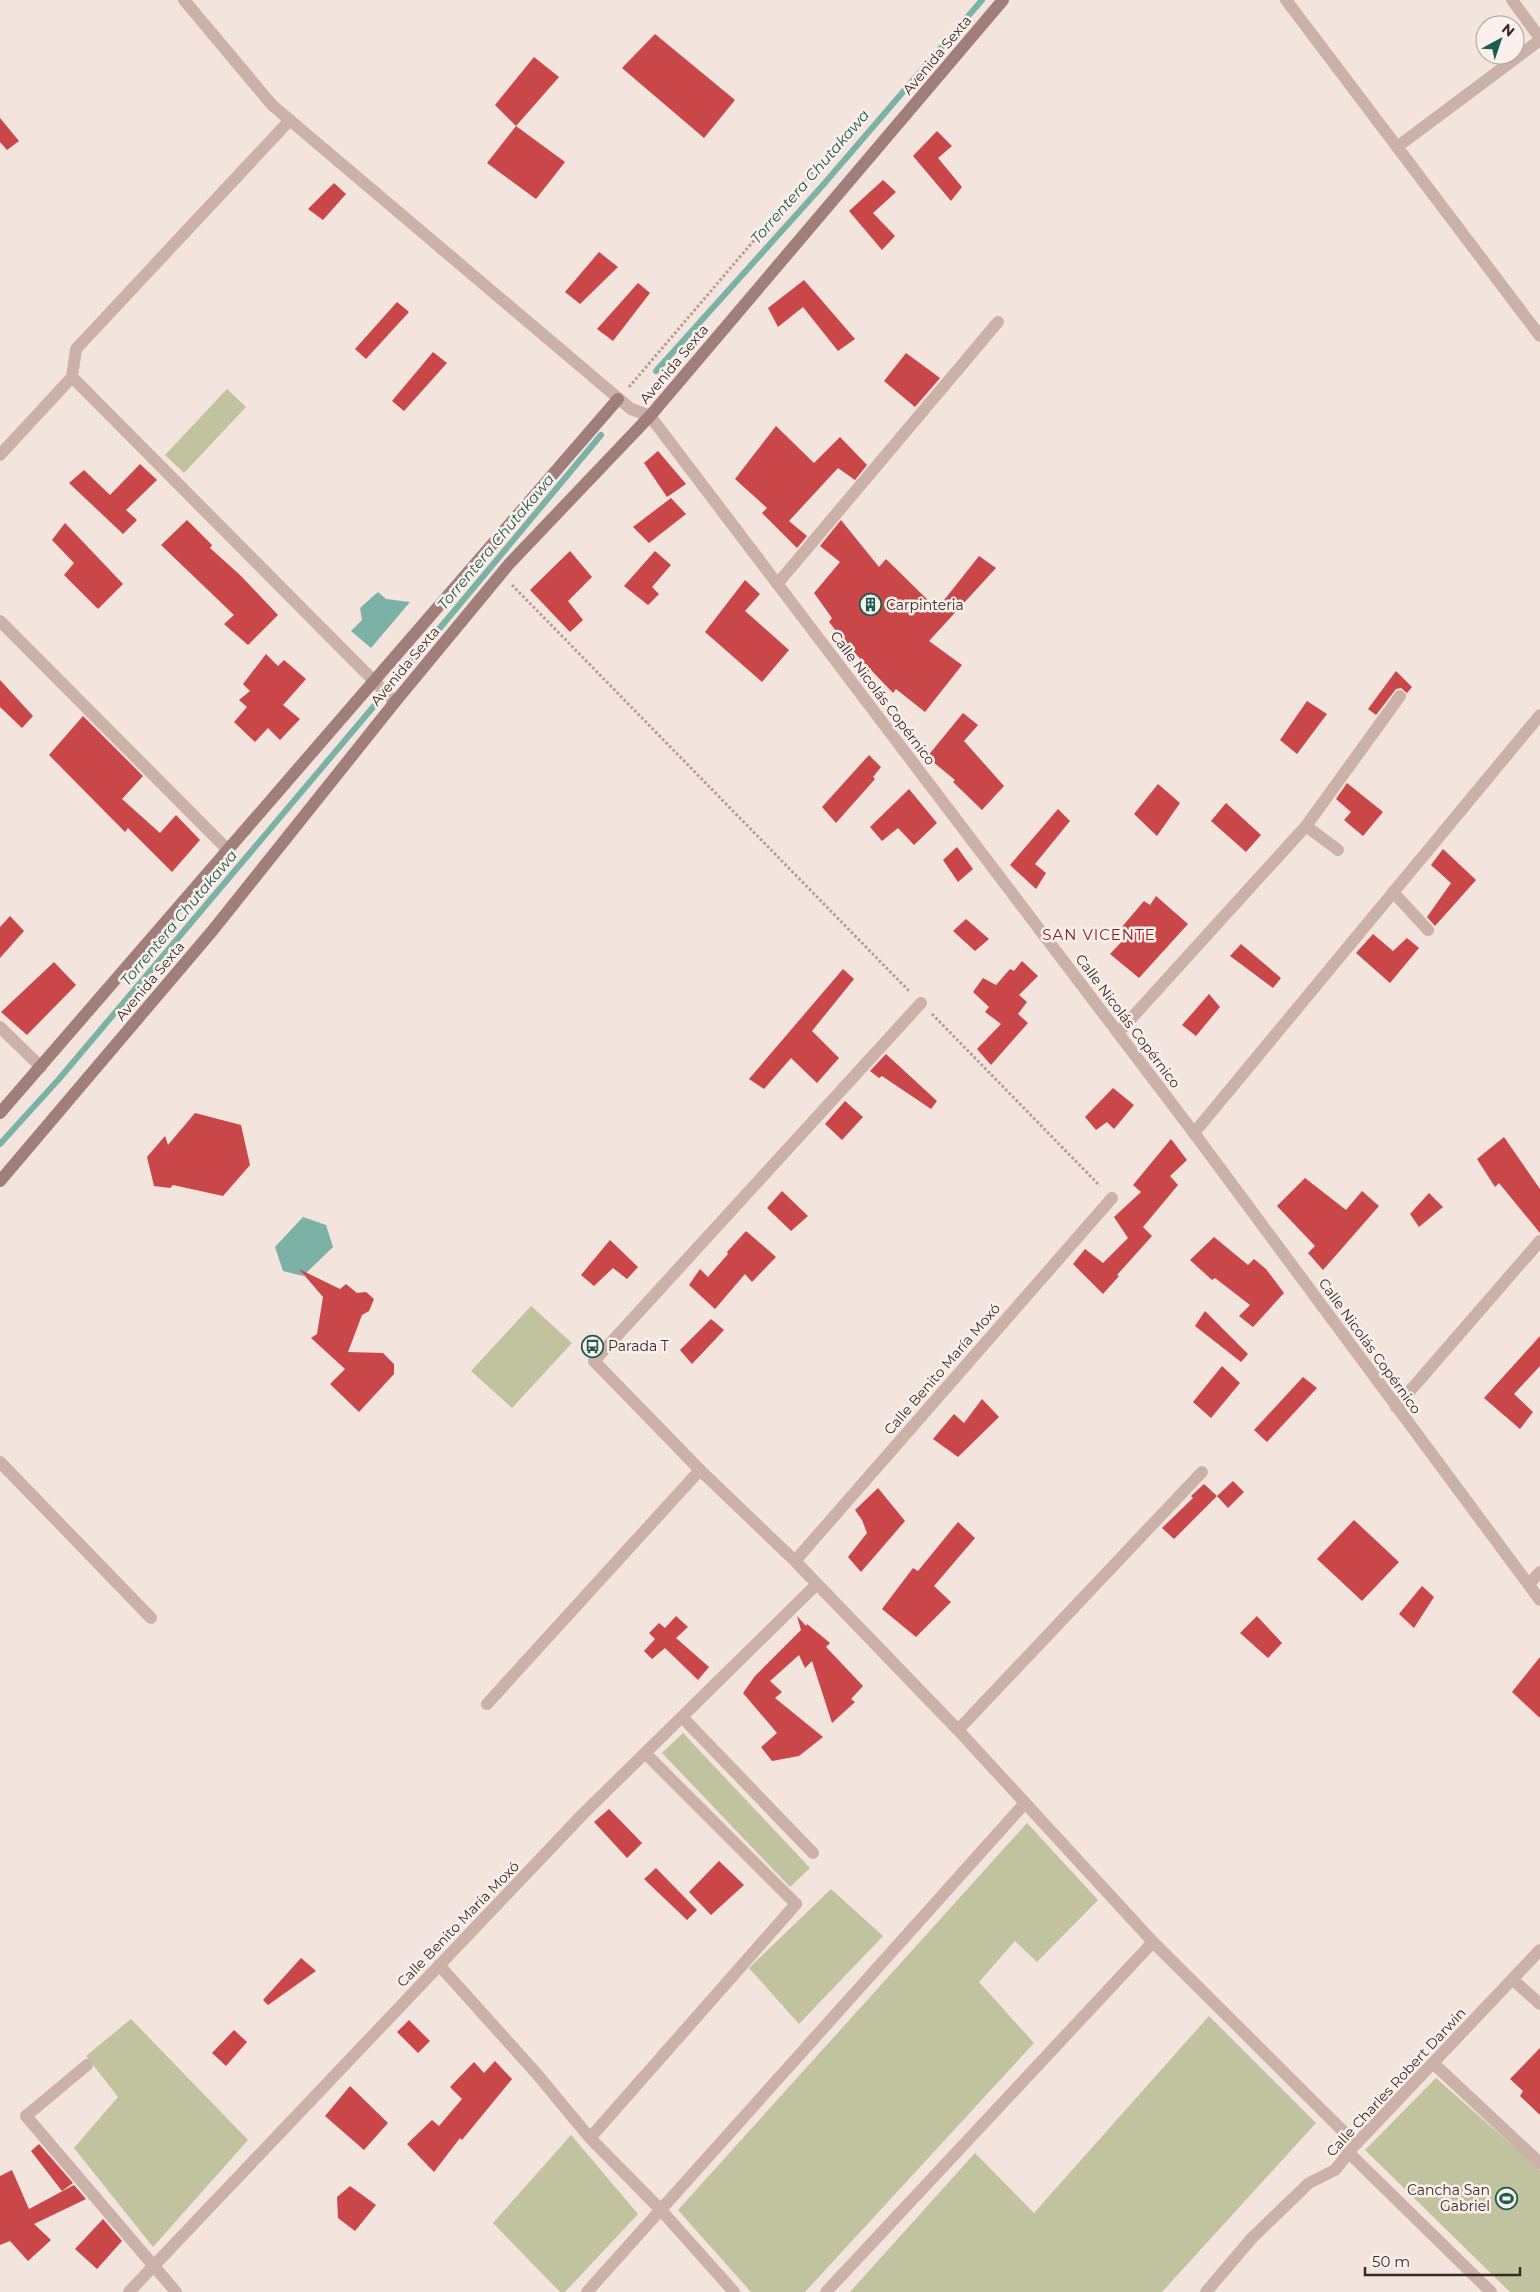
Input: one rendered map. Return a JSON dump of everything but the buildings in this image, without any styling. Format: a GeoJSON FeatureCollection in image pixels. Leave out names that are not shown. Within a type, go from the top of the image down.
{"type":"FeatureCollection","features":[{"type":"Feature","properties":{"kind":"street"},"geometry":{"type":"LineString","coordinates":[[184,0],[272,105],[618,399],[631,409],[650,416]]}},
{"type":"Feature","properties":{"kind":"street","name":"Avenida Sexta"},"geometry":{"type":"LineString","coordinates":[[0,1181],[213,930],[392,700],[501,574],[650,416],[1003,0]]}},
{"type":"Feature","properties":{"kind":"street"},"geometry":{"type":"LineString","coordinates":[[1286,0],[1540,336]]}},
{"type":"Feature","properties":{"kind":"street"},"geometry":{"type":"LineString","coordinates":[[1397,147],[1540,39],[1512,0]]}},
{"type":"Feature","properties":{"kind":"street"},"geometry":{"type":"LineString","coordinates":[[0,455],[72,377],[76,349],[290,120]]}},
{"type":"Feature","properties":{"kind":"street"},"geometry":{"type":"LineString","coordinates":[[778,583],[998,322]]}},
{"type":"Feature","properties":{"kind":"street"},"geometry":{"type":"LineString","coordinates":[[72,377],[392,700]]}},
{"type":"Feature","properties":{"kind":"street","name":"Avenida Sexta"},"geometry":{"type":"LineString","coordinates":[[0,1113],[229,851],[618,399]]}},
{"type":"Feature","properties":{"kind":"street","name":"Calle Nicolás Copérnico"},"geometry":{"type":"LineString","coordinates":[[650,416],[1194,1132],[1540,1600]]}},
{"type":"Feature","properties":{"kind":"street"},"geometry":{"type":"LineString","coordinates":[[0,621],[229,851]]}},
{"type":"Feature","properties":{"kind":"street"},"geometry":{"type":"LineString","coordinates":[[1118,1034],[1306,826],[1400,696]]}},
{"type":"Feature","properties":{"kind":"street"},"geometry":{"type":"LineString","coordinates":[[1194,1132],[1540,715]]}},
{"type":"Feature","properties":{"kind":"street"},"geometry":{"type":"LineString","coordinates":[[1306,826],[1338,850]]}},
{"type":"Feature","properties":{"kind":"street"},"geometry":{"type":"LineString","coordinates":[[1393,892],[1428,930]]}},
{"type":"Feature","properties":{"kind":"street"},"geometry":{"type":"LineString","coordinates":[[921,1003],[594,1361],[700,1470],[795,1561],[958,1730],[1152,1942],[1491,2292]]}},
{"type":"Feature","properties":{"kind":"street"},"geometry":{"type":"LineString","coordinates":[[0,1027],[40,1067]]}},
{"type":"Feature","properties":{"kind":"street","name":"Calle Benito María Moxó"},"geometry":{"type":"LineString","coordinates":[[795,1561],[1112,1198]]}},
{"type":"Feature","properties":{"kind":"street"},"geometry":{"type":"LineString","coordinates":[[1396,1407],[1540,1241]]}},
{"type":"Feature","properties":{"kind":"street"},"geometry":{"type":"LineString","coordinates":[[0,1462],[151,1618]]}},
{"type":"Feature","properties":{"kind":"street"},"geometry":{"type":"LineString","coordinates":[[487,1704],[700,1470]]}},
{"type":"Feature","properties":{"kind":"street"},"geometry":{"type":"LineString","coordinates":[[958,1730],[1202,1472]]}},
{"type":"Feature","properties":{"kind":"street"},"geometry":{"type":"LineString","coordinates":[[1529,1584],[1540,1572]]}},
{"type":"Feature","properties":{"kind":"street","name":"Calle Benito María Moxó"},"geometry":{"type":"LineString","coordinates":[[129,2292],[583,1814],[817,1584]]}},
{"type":"Feature","properties":{"kind":"street"},"geometry":{"type":"LineString","coordinates":[[682,1717],[813,1853]]}},
{"type":"Feature","properties":{"kind":"street"},"geometry":{"type":"LineString","coordinates":[[590,2138],[796,1904],[645,1753]]}},
{"type":"Feature","properties":{"kind":"street"},"geometry":{"type":"LineString","coordinates":[[587,2292],[1025,1803]]}},
{"type":"Feature","properties":{"kind":"street"},"geometry":{"type":"LineString","coordinates":[[826,2292],[1152,1942]]}},
{"type":"Feature","properties":{"kind":"street","name":"Calle Charles Robert Darwin"},"geometry":{"type":"LineString","coordinates":[[1206,2292],[1252,2238],[1309,2183],[1335,2170],[1352,2148],[1540,1950]]}},
{"type":"Feature","properties":{"kind":"street"},"geometry":{"type":"LineString","coordinates":[[439,1965],[536,2073],[590,2138],[660,2209],[734,2292]]}},
{"type":"Feature","properties":{"kind":"street"},"geometry":{"type":"LineString","coordinates":[[1513,1980],[1540,2004]]}},
{"type":"Feature","properties":{"kind":"street"},"geometry":{"type":"LineString","coordinates":[[1433,2063],[1540,2163]]}},
{"type":"Feature","properties":{"kind":"street"},"geometry":{"type":"LineString","coordinates":[[87,2065],[26,2116],[176,2292]]}},
{"type":"Feature","properties":{"kind":"path"},"geometry":{"type":"LineString","coordinates":[[618,399],[832,149]]}},
{"type":"Feature","properties":{"kind":"path"},"geometry":{"type":"LineString","coordinates":[[501,574],[1112,1198]]}},
{"type":"Feature","properties":{"kind":"green space"},"geometry":{"type":"Polygon","coordinates":[[[227,389],[246,407],[184,473],[165,455],[227,389]]]}},
{"type":"Feature","properties":{"kind":"green space"},"geometry":{"type":"Polygon","coordinates":[[[531,1306],[572,1343],[512,1408],[471,1371],[531,1306]]]}},
{"type":"Feature","properties":{"kind":"green space"},"geometry":{"type":"Polygon","coordinates":[[[683,1733],[810,1868],[790,1887],[662,1753],[683,1733]]]}},
{"type":"Feature","properties":{"kind":"green space"},"geometry":{"type":"Polygon","coordinates":[[[1027,1823],[1098,1900],[1037,1962],[1015,1941],[979,1982],[1034,2043],[805,2292],[751,2292],[678,2210],[1027,1823]]]}},
{"type":"Feature","properties":{"kind":"green space"},"geometry":{"type":"Polygon","coordinates":[[[831,1889],[883,1936],[799,2024],[749,1968],[831,1889]]]}},
{"type":"Feature","properties":{"kind":"green space"},"geometry":{"type":"Polygon","coordinates":[[[1209,2016],[1316,2123],[1162,2292],[850,2292],[975,2153],[1034,2213],[1209,2016]]]}},
{"type":"Feature","properties":{"kind":"green space"},"geometry":{"type":"Polygon","coordinates":[[[131,2019],[248,2140],[153,2247],[74,2148],[118,2097],[86,2056],[131,2019]]]}},
{"type":"Feature","properties":{"kind":"green space"},"geometry":{"type":"Polygon","coordinates":[[[1436,2078],[1540,2170],[1540,2292],[1510,2292],[1365,2150],[1436,2078]]]}},
{"type":"Feature","properties":{"kind":"green space"},"geometry":{"type":"Polygon","coordinates":[[[571,2135],[638,2214],[565,2292],[560,2292],[493,2223],[571,2135]]]}},
{"type":"Feature","properties":{"kind":"water"},"geometry":{"type":"Polygon","coordinates":[[[378,592],[386,599],[410,602],[371,648],[351,631],[362,620],[360,608],[378,592]]]}},
{"type":"Feature","properties":{"kind":"water"},"geometry":{"type":"Polygon","coordinates":[[[303,1217],[326,1225],[333,1247],[303,1276],[283,1271],[275,1247],[303,1217]]]}},
{"type":"Feature","properties":{"kind":"waterway","name":"Torrentera Chutakawa"},"geometry":{"type":"LineString","coordinates":[[656,371],[823,185],[982,0]]}},
{"type":"Feature","properties":{"kind":"waterway","name":"Torrentera Chutakawa"},"geometry":{"type":"LineString","coordinates":[[409,665],[601,435]]}},
{"type":"Feature","properties":{"kind":"waterway","name":"Torrentera Chutakawa"},"geometry":{"type":"LineString","coordinates":[[0,1144],[59,1079],[374,706]]}},
{"type":"Feature","properties":{"kind":"place","name":"Carpinteria"},"geometry":{"type":"Point","coordinates":[870,605]}},
{"type":"Feature","properties":{"kind":"place","name":"Parada T"},"geometry":{"type":"Point","coordinates":[592,1346]}},
{"type":"Feature","properties":{"kind":"place","name":"Cancha San Gabriel"},"geometry":{"type":"Point","coordinates":[1506,2198]}},
{"type":"Feature","properties":{"kind":"district","name":"SAN VICENTE"},"geometry":{"type":"Point","coordinates":[1099,935]}}]}
